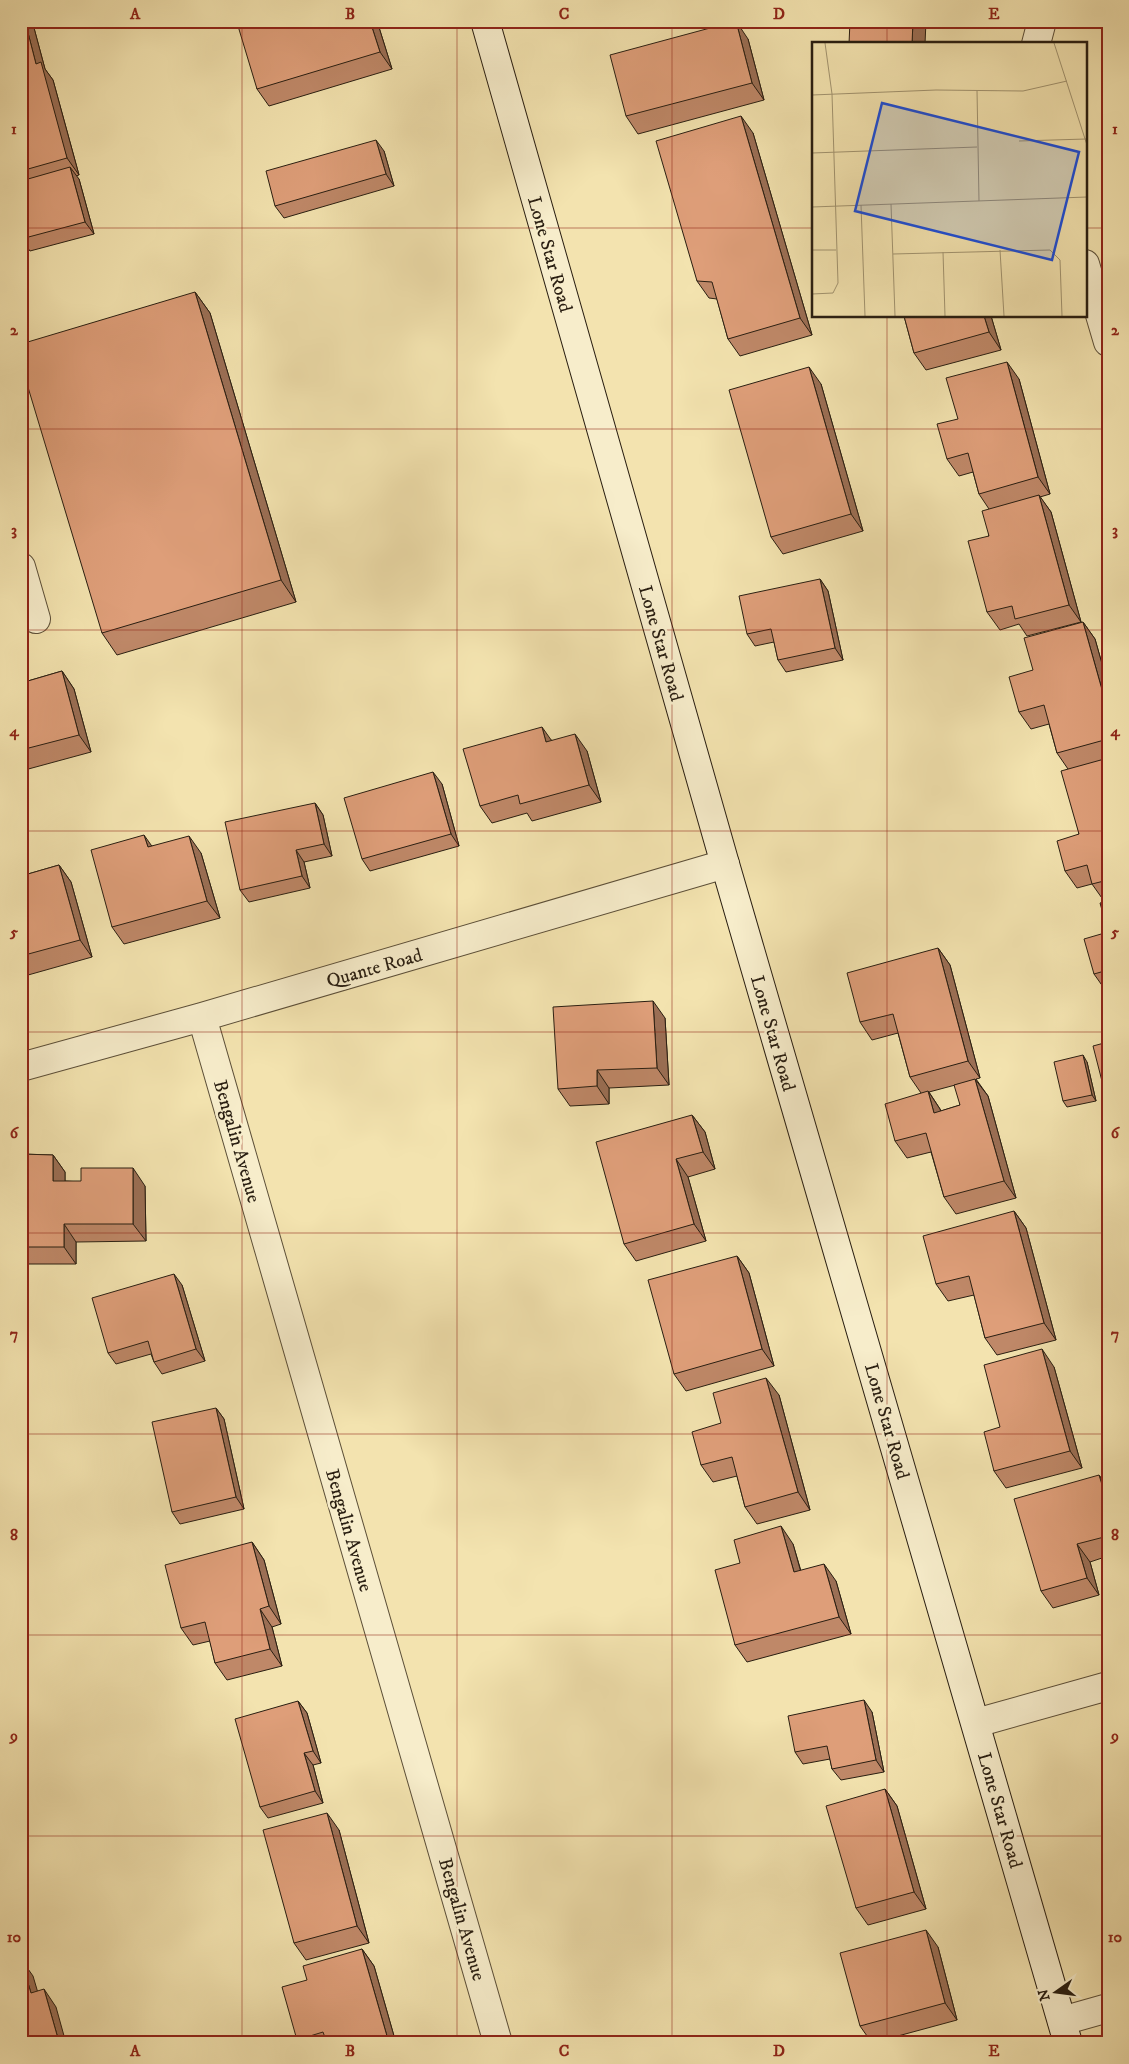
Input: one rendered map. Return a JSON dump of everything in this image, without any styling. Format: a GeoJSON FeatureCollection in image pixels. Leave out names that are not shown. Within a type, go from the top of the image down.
{"type":"FeatureCollection","features":[{"type":"Feature","properties":{"kind":"street","name":"Lone Star Road"},"geometry":{"type":"LineString","coordinates":[[485,21],[725,864],[1065,2032]]}},
{"type":"Feature","properties":{"kind":"street"},"geometry":{"type":"LineString","coordinates":[[1037,42],[1042,21]]}},
{"type":"Feature","properties":{"kind":"street"},"geometry":{"type":"LineString","coordinates":[[1086,267],[1108,342]]}},
{"type":"Feature","properties":{"kind":"street"},"geometry":{"type":"LineString","coordinates":[[21,567],[36,620]]}},
{"type":"Feature","properties":{"kind":"street","name":"Quante Road"},"geometry":{"type":"LineString","coordinates":[[21,1067],[202,1017],[725,864]]}},
{"type":"Feature","properties":{"kind":"street","name":"Bengalin Avenue"},"geometry":{"type":"LineString","coordinates":[[202,1017],[498,2043]]}},
{"type":"Feature","properties":{"kind":"street"},"geometry":{"type":"LineString","coordinates":[[976,1724],[1108,1686]]}},
{"type":"Feature","properties":{"kind":"street"},"geometry":{"type":"LineString","coordinates":[[1065,2032],[1108,2008]]}},
{"type":"Feature","properties":{"kind":"building"},"geometry":{"type":"Polygon","coordinates":[[[21,21],[25,21],[36,64],[41,62],[67,158],[21,171],[21,21]]]}},
{"type":"Feature","properties":{"kind":"building"},"geometry":{"type":"Polygon","coordinates":[[[255,21],[370,21],[380,52],[257,89],[238,26],[255,21]]]}},
{"type":"Feature","properties":{"kind":"building"},"geometry":{"type":"Polygon","coordinates":[[[736,21],[752,83],[626,116],[610,55],[736,21]]]}},
{"type":"Feature","properties":{"kind":"building"},"geometry":{"type":"Polygon","coordinates":[[[850,21],[913,21],[912,42],[849,42],[850,21]]]}},
{"type":"Feature","properties":{"kind":"building"},"geometry":{"type":"Polygon","coordinates":[[[741,116],[800,318],[728,339],[712,282],[697,281],[656,141],[741,116]]]}},
{"type":"Feature","properties":{"kind":"building"},"geometry":{"type":"Polygon","coordinates":[[[376,140],[386,174],[275,206],[266,171],[376,140]]]}},
{"type":"Feature","properties":{"kind":"building"},"geometry":{"type":"Polygon","coordinates":[[[70,167],[85,222],[21,239],[21,181],[70,167]]]}},
{"type":"Feature","properties":{"kind":"building"},"geometry":{"type":"Polygon","coordinates":[[[195,292],[281,580],[102,633],[21,364],[21,344],[195,292]]]}},
{"type":"Feature","properties":{"kind":"building"},"geometry":{"type":"Polygon","coordinates":[[[905,318],[985,318],[989,332],[914,353],[905,318]]]}},
{"type":"Feature","properties":{"kind":"building"},"geometry":{"type":"Polygon","coordinates":[[[1007,362],[1038,477],[979,494],[968,453],[947,459],[937,424],[958,419],[946,378],[1007,362]]]}},
{"type":"Feature","properties":{"kind":"building"},"geometry":{"type":"Polygon","coordinates":[[[809,367],[851,514],[771,537],[729,390],[809,367]]]}},
{"type":"Feature","properties":{"kind":"building"},"geometry":{"type":"Polygon","coordinates":[[[1039,495],[1069,605],[1015,619],[1012,606],[987,612],[968,541],[989,536],[982,511],[1039,495]]]}},
{"type":"Feature","properties":{"kind":"building"},"geometry":{"type":"Polygon","coordinates":[[[820,579],[835,648],[778,660],[771,629],[747,634],[739,596],[820,579]]]}},
{"type":"Feature","properties":{"kind":"building"},"geometry":{"type":"Polygon","coordinates":[[[1083,622],[1108,711],[1108,739],[1057,753],[1044,705],[1019,712],[1009,677],[1033,670],[1024,638],[1083,622]]]}},
{"type":"Feature","properties":{"kind":"building"},"geometry":{"type":"Polygon","coordinates":[[[62,671],[79,735],[21,750],[21,683],[62,671]]]}},
{"type":"Feature","properties":{"kind":"building"},"geometry":{"type":"Polygon","coordinates":[[[542,727],[546,742],[575,734],[589,785],[520,804],[518,795],[480,806],[463,749],[542,727]]]}},
{"type":"Feature","properties":{"kind":"building"},"geometry":{"type":"Polygon","coordinates":[[[1108,758],[1108,880],[1092,884],[1087,865],[1065,871],[1057,841],[1079,834],[1061,771],[1108,758]]]}},
{"type":"Feature","properties":{"kind":"building"},"geometry":{"type":"Polygon","coordinates":[[[433,772],[451,834],[362,859],[344,798],[433,772]]]}},
{"type":"Feature","properties":{"kind":"building"},"geometry":{"type":"Polygon","coordinates":[[[315,803],[324,844],[296,850],[302,876],[240,890],[225,822],[315,803]]]}},
{"type":"Feature","properties":{"kind":"building"},"geometry":{"type":"Polygon","coordinates":[[[144,835],[148,847],[189,836],[207,901],[112,927],[91,850],[144,835]]]}},
{"type":"Feature","properties":{"kind":"building"},"geometry":{"type":"Polygon","coordinates":[[[59,865],[80,940],[21,956],[21,876],[59,865]]]}},
{"type":"Feature","properties":{"kind":"building"},"geometry":{"type":"Polygon","coordinates":[[[1108,901],[1108,931],[1100,903],[1108,901]]]}},
{"type":"Feature","properties":{"kind":"building"},"geometry":{"type":"Polygon","coordinates":[[[1108,932],[1108,970],[1094,974],[1084,939],[1108,932]]]}},
{"type":"Feature","properties":{"kind":"building"},"geometry":{"type":"Polygon","coordinates":[[[938,948],[968,1061],[910,1077],[893,1014],[860,1022],[847,973],[938,948]]]}},
{"type":"Feature","properties":{"kind":"building"},"geometry":{"type":"Polygon","coordinates":[[[653,1001],[657,1068],[597,1070],[597,1086],[558,1089],[553,1007],[653,1001]]]}},
{"type":"Feature","properties":{"kind":"building"},"geometry":{"type":"Polygon","coordinates":[[[1108,1042],[1108,1088],[1104,1089],[1093,1046],[1108,1042]]]}},
{"type":"Feature","properties":{"kind":"building"},"geometry":{"type":"Polygon","coordinates":[[[1083,1055],[1092,1095],[1063,1101],[1054,1062],[1083,1055]]]}},
{"type":"Feature","properties":{"kind":"building"},"geometry":{"type":"Polygon","coordinates":[[[975,1079],[1004,1181],[944,1197],[926,1133],[895,1141],[885,1104],[928,1091],[934,1113],[960,1105],[954,1085],[975,1079]]]}},
{"type":"Feature","properties":{"kind":"building"},"geometry":{"type":"Polygon","coordinates":[[[692,1115],[703,1152],[676,1159],[694,1224],[624,1244],[596,1142],[692,1115]]]}},
{"type":"Feature","properties":{"kind":"building"},"geometry":{"type":"Polygon","coordinates":[[[21,1154],[53,1155],[53,1181],[81,1181],[81,1168],[133,1168],[133,1224],[64,1224],[64,1247],[21,1247],[21,1154]]]}},
{"type":"Feature","properties":{"kind":"building"},"geometry":{"type":"Polygon","coordinates":[[[1014,1211],[1044,1323],[985,1338],[969,1276],[936,1284],[923,1236],[1014,1211]]]}},
{"type":"Feature","properties":{"kind":"building"},"geometry":{"type":"Polygon","coordinates":[[[737,1256],[762,1349],[674,1374],[648,1280],[737,1256]]]}},
{"type":"Feature","properties":{"kind":"building"},"geometry":{"type":"Polygon","coordinates":[[[174,1274],[196,1349],[154,1362],[148,1341],[108,1353],[92,1298],[174,1274]]]}},
{"type":"Feature","properties":{"kind":"building"},"geometry":{"type":"Polygon","coordinates":[[[1042,1349],[1070,1451],[994,1471],[984,1432],[1000,1427],[984,1365],[1042,1349]]]}},
{"type":"Feature","properties":{"kind":"building"},"geometry":{"type":"Polygon","coordinates":[[[766,1378],[798,1492],[745,1507],[732,1457],[701,1465],[692,1432],[721,1423],[713,1393],[766,1378]]]}},
{"type":"Feature","properties":{"kind":"building"},"geometry":{"type":"Polygon","coordinates":[[[216,1408],[236,1497],[172,1512],[152,1422],[216,1408]]]}},
{"type":"Feature","properties":{"kind":"building"},"geometry":{"type":"Polygon","coordinates":[[[1099,1475],[1108,1504],[1108,1536],[1077,1544],[1087,1578],[1041,1591],[1014,1499],[1099,1475]]]}},
{"type":"Feature","properties":{"kind":"building"},"geometry":{"type":"Polygon","coordinates":[[[781,1526],[794,1572],[824,1564],[839,1617],[735,1645],[715,1570],[740,1563],[734,1540],[781,1526]]]}},
{"type":"Feature","properties":{"kind":"building"},"geometry":{"type":"Polygon","coordinates":[[[252,1542],[269,1606],[260,1609],[270,1649],[215,1663],[205,1622],[181,1628],[165,1565],[252,1542]]]}},
{"type":"Feature","properties":{"kind":"building"},"geometry":{"type":"Polygon","coordinates":[[[864,1700],[876,1760],[832,1769],[827,1746],[795,1752],[788,1716],[864,1700]]]}},
{"type":"Feature","properties":{"kind":"building"},"geometry":{"type":"Polygon","coordinates":[[[298,1701],[313,1751],[304,1753],[315,1791],[260,1807],[235,1719],[298,1701]]]}},
{"type":"Feature","properties":{"kind":"building"},"geometry":{"type":"Polygon","coordinates":[[[885,1789],[914,1892],[856,1908],[826,1806],[885,1789]]]}},
{"type":"Feature","properties":{"kind":"building"},"geometry":{"type":"Polygon","coordinates":[[[327,1813],[357,1926],[294,1943],[263,1830],[327,1813]]]}},
{"type":"Feature","properties":{"kind":"building"},"geometry":{"type":"Polygon","coordinates":[[[926,1930],[945,2003],[860,2026],[840,1953],[926,1930]]]}},
{"type":"Feature","properties":{"kind":"building"},"geometry":{"type":"Polygon","coordinates":[[[362,1949],[389,2043],[327,2043],[323,2032],[297,2040],[282,1987],[307,1980],[303,1966],[362,1949]]]}},
{"type":"Feature","properties":{"kind":"building"},"geometry":{"type":"Polygon","coordinates":[[[21,1960],[31,1993],[44,1989],[59,2042],[21,2043],[21,1960]]]}}]}
